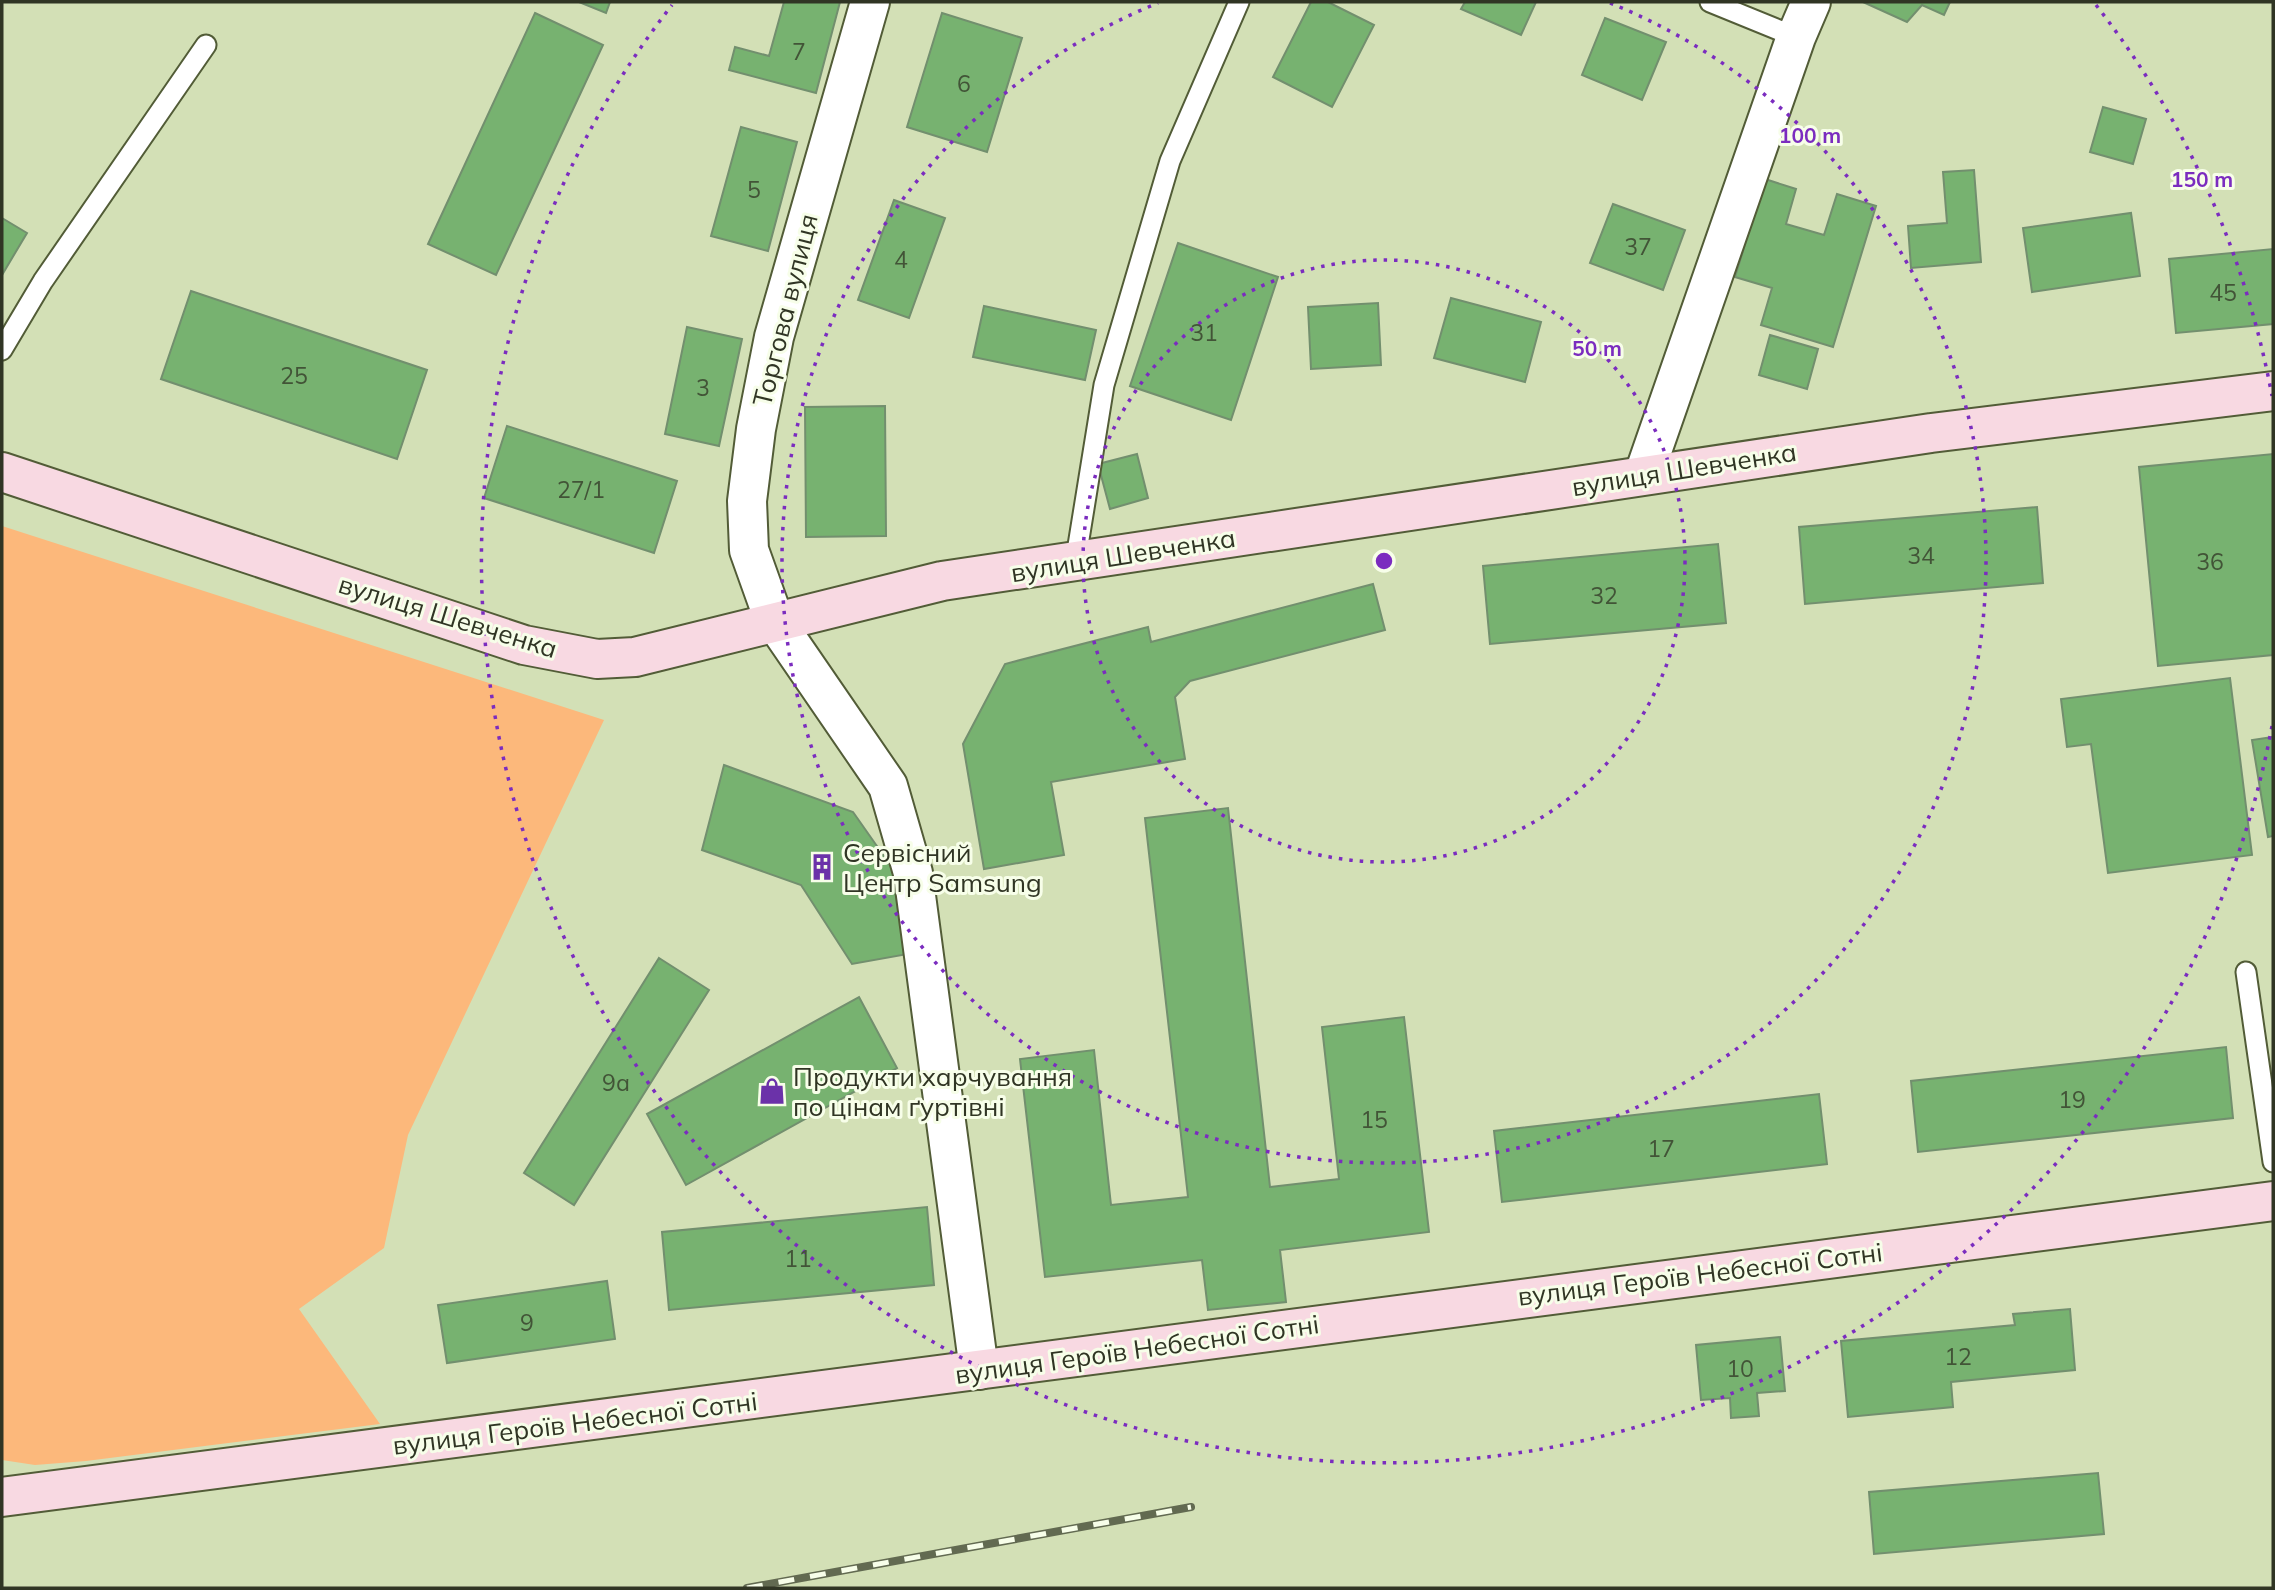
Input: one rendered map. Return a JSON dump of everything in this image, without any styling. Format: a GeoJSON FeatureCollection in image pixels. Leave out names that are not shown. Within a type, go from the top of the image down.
{"type":"FeatureCollection","features":[{"type":"Feature","properties":{"kind":"street","name":"Торгова вулиця"},"geometry":{"type":"LineString","coordinates":[[870,2],[774,337],[756,429],[747,501],[748,550],[774,621],[888,786],[903,835],[913,873],[979,1370]]}},
{"type":"Feature","properties":{"kind":"street"},"geometry":{"type":"LineString","coordinates":[[1644,474],[1796,37],[1811,2]]}},
{"type":"Feature","properties":{"kind":"street","name":"вулиця Шевченка"},"geometry":{"type":"LineString","coordinates":[[2,472],[524,645],[585,657],[635,657],[942,582],[1075,564],[1644,474],[1931,433],[2273,390]]}},
{"type":"Feature","properties":{"kind":"street","name":"вулиця Героїв Небесної Сотні"},"geometry":{"type":"LineString","coordinates":[[14,1492],[979,1370],[2273,1201]]}},
{"type":"Feature","properties":{"kind":"lane"},"geometry":{"type":"LineString","coordinates":[[1075,564],[1108,372],[1170,160],[1238,2]]}},
{"type":"Feature","properties":{"kind":"lane"},"geometry":{"type":"LineString","coordinates":[[1710,2],[1796,37]]}},
{"type":"Feature","properties":{"kind":"lane"},"geometry":{"type":"LineString","coordinates":[[2,350],[43,281],[206,45]]}},
{"type":"Feature","properties":{"kind":"lane"},"geometry":{"type":"LineString","coordinates":[[2246,972],[2273,1162]]}},
{"type":"Feature","properties":{"kind":"shaded area"},"geometry":{"type":"Polygon","coordinates":[[[2,526],[604,720],[408,1135],[384,1248],[299,1309],[380,1424],[86,1461],[35,1465],[2,1460],[2,526]]]}},
{"type":"Feature","properties":{"kind":"building"},"geometry":{"type":"Polygon","coordinates":[[[579,2],[610,2],[606,13],[579,2]]]}},
{"type":"Feature","properties":{"kind":"building"},"geometry":{"type":"Polygon","coordinates":[[[784,2],[840,2],[816,93],[729,70],[735,47],[769,56],[784,2]]]}},
{"type":"Feature","properties":{"kind":"building"},"geometry":{"type":"Polygon","coordinates":[[[1311,2],[1328,2],[1374,25],[1332,107],[1273,77],[1311,2]]]}},
{"type":"Feature","properties":{"kind":"building"},"geometry":{"type":"Polygon","coordinates":[[[1465,2],[1536,2],[1521,35],[1461,9],[1465,2]]]}},
{"type":"Feature","properties":{"kind":"building"},"geometry":{"type":"Polygon","coordinates":[[[1863,2],[1950,2],[1944,15],[1922,5],[1907,22],[1863,2]]]}},
{"type":"Feature","properties":{"kind":"building"},"geometry":{"type":"Polygon","coordinates":[[[535,13],[603,45],[496,275],[428,244],[535,13]]]}},
{"type":"Feature","properties":{"kind":"building"},"geometry":{"type":"Polygon","coordinates":[[[942,13],[1022,38],[987,152],[907,127],[942,13]]]}},
{"type":"Feature","properties":{"kind":"building"},"geometry":{"type":"Polygon","coordinates":[[[1605,18],[1666,42],[1642,100],[1582,75],[1605,18]]]}},
{"type":"Feature","properties":{"kind":"building"},"geometry":{"type":"Polygon","coordinates":[[[2103,107],[2146,119],[2133,164],[2090,152],[2103,107]]]}},
{"type":"Feature","properties":{"kind":"building"},"geometry":{"type":"Polygon","coordinates":[[[741,127],[797,142],[768,251],[711,236],[741,127]]]}},
{"type":"Feature","properties":{"kind":"building"},"geometry":{"type":"Polygon","coordinates":[[[1974,170],[1981,262],[1911,268],[1908,226],[1947,223],[1943,172],[1974,170]]]}},
{"type":"Feature","properties":{"kind":"building"},"geometry":{"type":"Polygon","coordinates":[[[1765,179],[1796,189],[1786,224],[1824,235],[1837,194],[1876,206],[1833,347],[1761,325],[1772,288],[1735,277],[1765,179]]]}},
{"type":"Feature","properties":{"kind":"building"},"geometry":{"type":"Polygon","coordinates":[[[894,200],[945,218],[909,318],[858,300],[894,200]]]}},
{"type":"Feature","properties":{"kind":"building"},"geometry":{"type":"Polygon","coordinates":[[[1613,204],[1685,230],[1663,290],[1590,263],[1613,204]]]}},
{"type":"Feature","properties":{"kind":"building"},"geometry":{"type":"Polygon","coordinates":[[[2131,213],[2140,276],[2032,292],[2023,228],[2131,213]]]}},
{"type":"Feature","properties":{"kind":"building"},"geometry":{"type":"Polygon","coordinates":[[[2,218],[27,233],[2,275],[2,218]]]}},
{"type":"Feature","properties":{"kind":"building"},"geometry":{"type":"Polygon","coordinates":[[[1178,243],[1278,277],[1231,420],[1130,386],[1178,243]]]}},
{"type":"Feature","properties":{"kind":"building"},"geometry":{"type":"Polygon","coordinates":[[[2273,249],[2273,324],[2176,333],[2169,259],[2273,249]]]}},
{"type":"Feature","properties":{"kind":"building"},"geometry":{"type":"Polygon","coordinates":[[[191,291],[427,370],[397,459],[161,379],[191,291]]]}},
{"type":"Feature","properties":{"kind":"building"},"geometry":{"type":"Polygon","coordinates":[[[1451,298],[1541,322],[1525,382],[1434,358],[1451,298]]]}},
{"type":"Feature","properties":{"kind":"building"},"geometry":{"type":"Polygon","coordinates":[[[1378,303],[1381,365],[1311,369],[1308,307],[1378,303]]]}},
{"type":"Feature","properties":{"kind":"building"},"geometry":{"type":"Polygon","coordinates":[[[984,306],[1096,330],[1085,380],[973,357],[984,306]]]}},
{"type":"Feature","properties":{"kind":"building"},"geometry":{"type":"Polygon","coordinates":[[[687,327],[742,339],[719,446],[665,434],[687,327]]]}},
{"type":"Feature","properties":{"kind":"building"},"geometry":{"type":"Polygon","coordinates":[[[1770,335],[1818,349],[1807,389],[1759,375],[1770,335]]]}},
{"type":"Feature","properties":{"kind":"building"},"geometry":{"type":"Polygon","coordinates":[[[885,406],[886,536],[806,537],[805,407],[885,406]]]}},
{"type":"Feature","properties":{"kind":"building"},"geometry":{"type":"Polygon","coordinates":[[[507,426],[677,481],[654,553],[484,498],[507,426]]]}},
{"type":"Feature","properties":{"kind":"building"},"geometry":{"type":"Polygon","coordinates":[[[1137,454],[1148,498],[1110,509],[1098,464],[1137,454]]]}},
{"type":"Feature","properties":{"kind":"building"},"geometry":{"type":"Polygon","coordinates":[[[2273,454],[2273,655],[2158,666],[2139,467],[2273,454]]]}},
{"type":"Feature","properties":{"kind":"building"},"geometry":{"type":"Polygon","coordinates":[[[2037,507],[2043,583],[1805,604],[1799,527],[2037,507]]]}},
{"type":"Feature","properties":{"kind":"building"},"geometry":{"type":"Polygon","coordinates":[[[1718,544],[1726,623],[1490,644],[1483,566],[1718,544]]]}},
{"type":"Feature","properties":{"kind":"building"},"geometry":{"type":"Polygon","coordinates":[[[1373,584],[1385,630],[1190,681],[1175,697],[1185,759],[1051,782],[1064,855],[984,869],[963,744],[1005,664],[1148,627],[1151,642],[1373,584]]]}},
{"type":"Feature","properties":{"kind":"building"},"geometry":{"type":"Polygon","coordinates":[[[2230,678],[2252,855],[2108,873],[2091,744],[2067,747],[2061,699],[2230,678]]]}},
{"type":"Feature","properties":{"kind":"building"},"geometry":{"type":"Polygon","coordinates":[[[2273,737],[2273,836],[2268,837],[2252,740],[2273,737]]]}},
{"type":"Feature","properties":{"kind":"building","name":"Сервісний Центр Samsung"},"geometry":{"type":"Polygon","coordinates":[[[724,765],[853,812],[912,896],[908,954],[852,964],[801,885],[702,850],[724,765]]]}},
{"type":"Feature","properties":{"kind":"building"},"geometry":{"type":"Polygon","coordinates":[[[1228,808],[1270,1187],[1339,1179],[1322,1027],[1404,1017],[1429,1232],[1280,1250],[1286,1302],[1208,1310],[1202,1260],[1045,1277],[1020,1059],[1094,1050],[1111,1205],[1188,1197],[1145,818],[1228,808]]]}},
{"type":"Feature","properties":{"kind":"building"},"geometry":{"type":"Polygon","coordinates":[[[659,958],[709,990],[574,1205],[524,1173],[659,958]]]}},
{"type":"Feature","properties":{"kind":"building","name":"Продукти харчування по цінам ґуртівні"},"geometry":{"type":"Polygon","coordinates":[[[859,997],[897,1068],[686,1185],[647,1114],[859,997]]]}},
{"type":"Feature","properties":{"kind":"building"},"geometry":{"type":"Polygon","coordinates":[[[2226,1047],[2233,1118],[1918,1152],[1911,1081],[2226,1047]]]}},
{"type":"Feature","properties":{"kind":"building"},"geometry":{"type":"Polygon","coordinates":[[[1819,1094],[1827,1164],[1502,1202],[1494,1131],[1819,1094]]]}},
{"type":"Feature","properties":{"kind":"building"},"geometry":{"type":"Polygon","coordinates":[[[927,1207],[934,1285],[669,1310],[662,1232],[927,1207]]]}},
{"type":"Feature","properties":{"kind":"building"},"geometry":{"type":"Polygon","coordinates":[[[607,1281],[615,1339],[447,1363],[438,1305],[607,1281]]]}},
{"type":"Feature","properties":{"kind":"building"},"geometry":{"type":"Polygon","coordinates":[[[2070,1309],[2075,1370],[1951,1382],[1953,1407],[1848,1417],[1841,1341],[2015,1325],[2013,1314],[2070,1309]]]}},
{"type":"Feature","properties":{"kind":"building"},"geometry":{"type":"Polygon","coordinates":[[[1780,1337],[1785,1391],[1757,1393],[1759,1416],[1731,1418],[1730,1398],[1701,1400],[1696,1345],[1780,1337]]]}},
{"type":"Feature","properties":{"kind":"building"},"geometry":{"type":"Polygon","coordinates":[[[2098,1473],[2104,1534],[1874,1554],[1869,1492],[2098,1473]]]}},
{"type":"Feature","properties":{"kind":"railway"},"geometry":{"type":"LineString","coordinates":[[747,1588],[1191,1507]]}},
{"type":"Feature","properties":{"kind":"place","name":"Сервісний Центр Samsung"},"geometry":{"type":"Point","coordinates":[822,867]}},
{"type":"Feature","properties":{"kind":"place","name":"Продукти харчування по цінам ґуртівні"},"geometry":{"type":"Point","coordinates":[772,1091]}}]}
